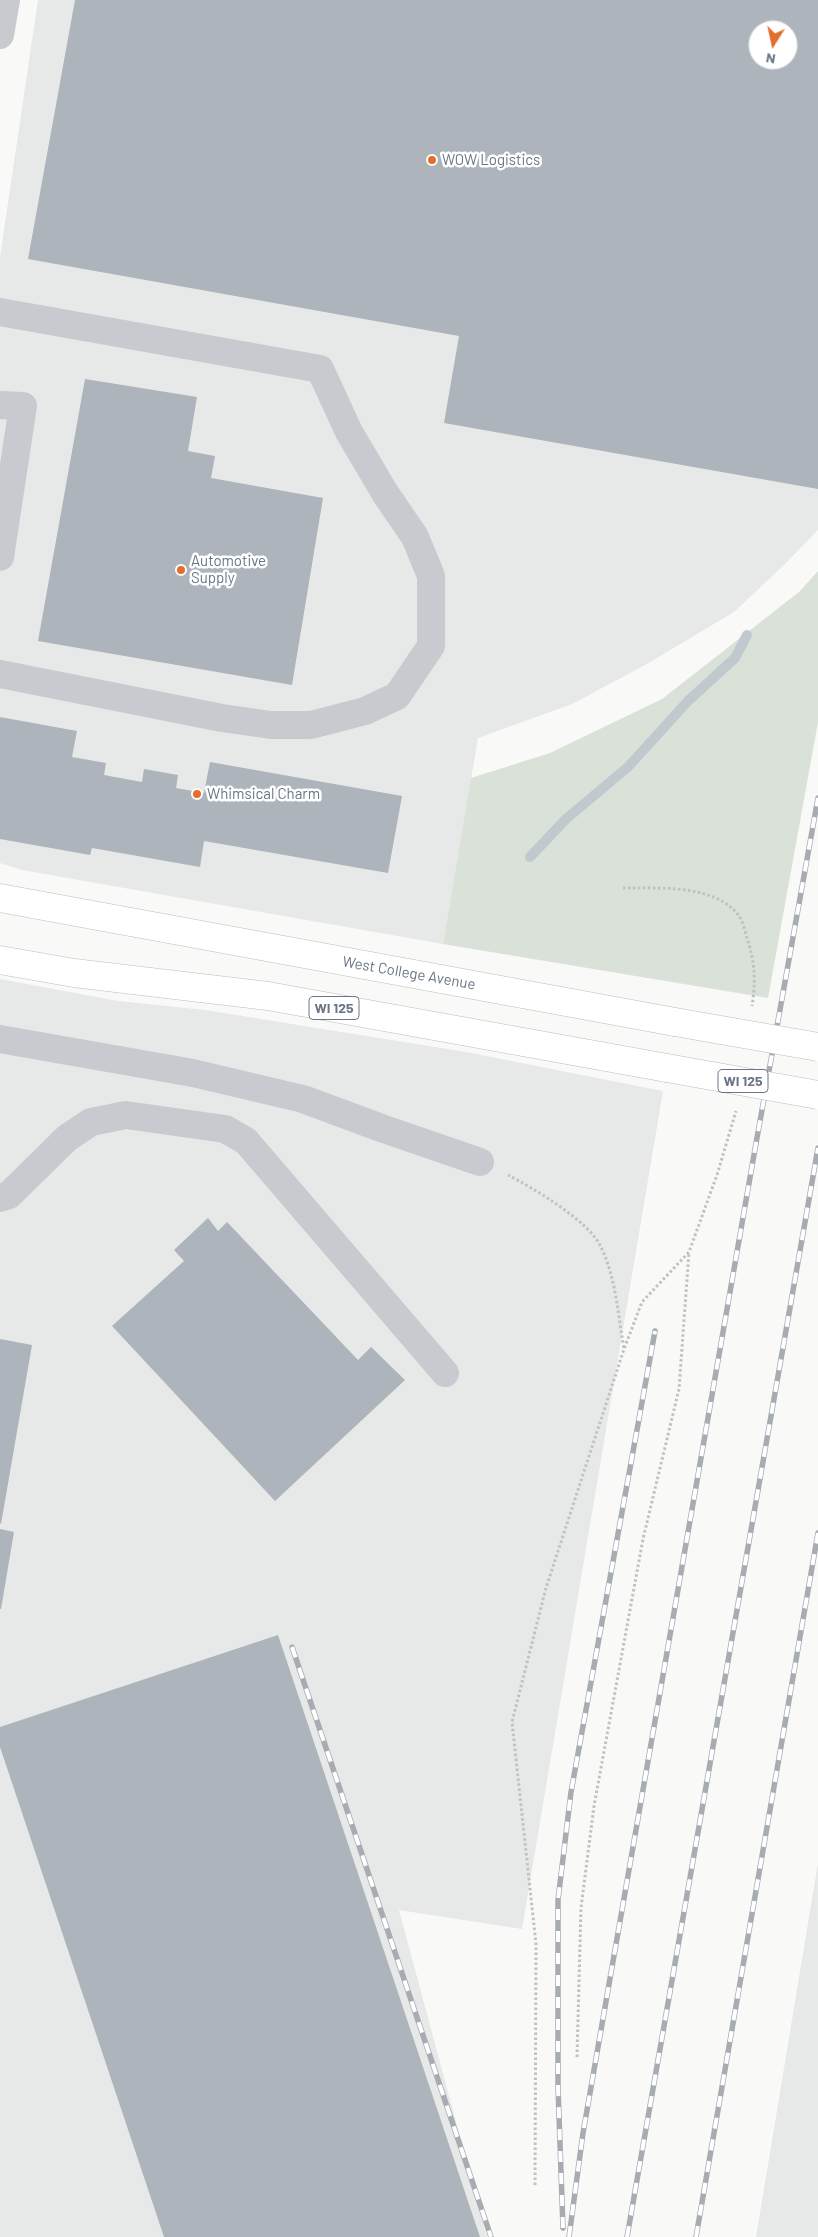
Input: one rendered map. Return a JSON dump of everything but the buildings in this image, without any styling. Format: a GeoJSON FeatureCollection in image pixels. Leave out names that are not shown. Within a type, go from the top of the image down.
{"type":"FeatureCollection","features":[{"type":"Feature","properties":{"kind":"main road","name":"West College Avenue"},"geometry":{"type":"LineString","coordinates":[[0,898],[818,1047]]}},
{"type":"Feature","properties":{"kind":"main road","name":"WI 125"},"geometry":{"type":"LineString","coordinates":[[0,960],[74,972],[268,996],[818,1095]]}},
{"type":"Feature","properties":{"kind":"street"},"geometry":{"type":"LineString","coordinates":[[0,35],[6,0]]}},
{"type":"Feature","properties":{"kind":"street"},"geometry":{"type":"LineString","coordinates":[[0,312],[320,369],[349,432],[385,493],[415,537],[431,576],[431,646],[397,696],[365,711],[311,725],[272,725],[222,718],[0,674]]}},
{"type":"Feature","properties":{"kind":"street"},"geometry":{"type":"LineString","coordinates":[[0,405],[24,406],[0,557]]}},
{"type":"Feature","properties":{"kind":"street"},"geometry":{"type":"LineString","coordinates":[[0,1039],[193,1073],[303,1098],[384,1129],[480,1162]]}},
{"type":"Feature","properties":{"kind":"street"},"geometry":{"type":"LineString","coordinates":[[0,1198],[9,1195],[68,1138],[92,1122],[126,1114],[225,1129],[246,1141],[445,1373]]}},
{"type":"Feature","properties":{"kind":"path"},"geometry":{"type":"LineString","coordinates":[[623,888],[682,889],[719,899],[740,916],[752,952],[756,983],[752,1011]]}},
{"type":"Feature","properties":{"kind":"path"},"geometry":{"type":"LineString","coordinates":[[577,2057],[581,1908],[594,1806],[643,1538],[679,1388],[689,1252],[717,1175],[736,1108]]}},
{"type":"Feature","properties":{"kind":"path"},"geometry":{"type":"LineString","coordinates":[[480,1162],[535,1189],[584,1226],[601,1245],[608,1265],[624,1349]]}},
{"type":"Feature","properties":{"kind":"path"},"geometry":{"type":"LineString","coordinates":[[535,2185],[536,1944],[512,1722],[546,1588],[624,1349],[642,1302],[689,1252]]}},
{"type":"Feature","properties":{"kind":"shaded area"},"geometry":{"type":"Polygon","coordinates":[[[38,0],[818,0],[818,530],[734,612],[647,664],[572,704],[478,738],[443,944],[22,870],[0,863],[0,257],[38,0]]]}},
{"type":"Feature","properties":{"kind":"shaded area"},"geometry":{"type":"Polygon","coordinates":[[[818,571],[818,722],[768,998],[443,944],[471,778],[550,753],[662,699],[799,592],[818,571]]]}},
{"type":"Feature","properties":{"kind":"shaded area"},"geometry":{"type":"Polygon","coordinates":[[[0,979],[118,1001],[205,1010],[466,1052],[663,1091],[522,1929],[399,1910],[487,2237],[0,2237],[0,979]]]}},
{"type":"Feature","properties":{"kind":"shaded area"},"geometry":{"type":"Polygon","coordinates":[[[818,1863],[818,2237],[756,2237],[818,1863]]]}},
{"type":"Feature","properties":{"kind":"waterway"},"geometry":{"type":"LineString","coordinates":[[530,857],[566,819],[628,767],[688,701],[735,658],[747,635]]}},
{"type":"Feature","properties":{"kind":"railway"},"geometry":{"type":"LineString","coordinates":[[569,2237],[583,2133],[818,798]]}},
{"type":"Feature","properties":{"kind":"railway"},"geometry":{"type":"LineString","coordinates":[[627,2237],[818,1148]]}},
{"type":"Feature","properties":{"kind":"railway"},"geometry":{"type":"LineString","coordinates":[[563,2228],[558,2087],[558,1900],[571,1792],[655,1331]]}},
{"type":"Feature","properties":{"kind":"railway"},"geometry":{"type":"LineString","coordinates":[[696,2237],[818,1533]]}},
{"type":"Feature","properties":{"kind":"railway"},"geometry":{"type":"LineString","coordinates":[[292,1647],[491,2237]]}},
{"type":"Feature","properties":{"kind":"place","name":"WOW Logistics"},"geometry":{"type":"Point","coordinates":[432,160]}},
{"type":"Feature","properties":{"kind":"place","name":"Automotive Supply"},"geometry":{"type":"Point","coordinates":[181,570]}},
{"type":"Feature","properties":{"kind":"place","name":"Whimsical Charm"},"geometry":{"type":"Point","coordinates":[197,794]}}]}
